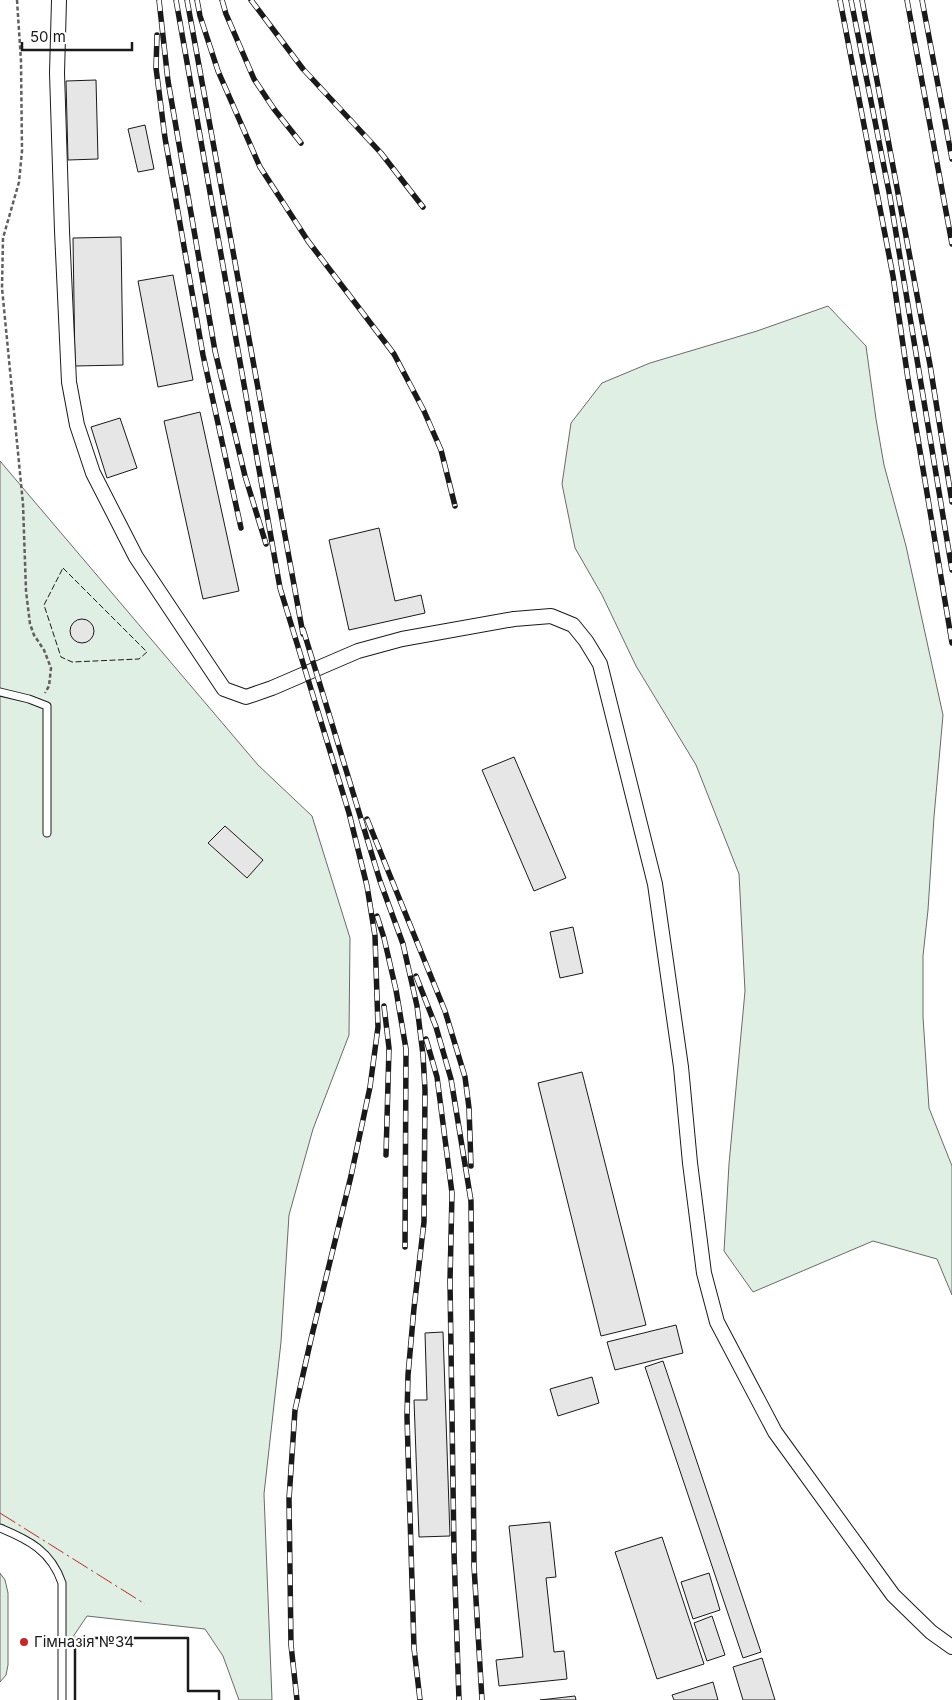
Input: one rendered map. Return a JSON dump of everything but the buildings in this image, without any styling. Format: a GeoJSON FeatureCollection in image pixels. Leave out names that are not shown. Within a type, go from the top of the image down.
{"type":"FeatureCollection","features":[{"type":"Feature","properties":{"kind":"street"},"geometry":{"type":"LineString","coordinates":[[60,0],[57,73],[69,382],[77,425],[93,473],[136,557],[224,689],[246,697],[272,688],[358,651],[402,639],[514,619],[551,616],[573,625],[586,640],[600,664],[655,884],[680,1067],[704,1273],[717,1322],[775,1432],[894,1595],[931,1632],[952,1647]]}},
{"type":"Feature","properties":{"kind":"lane"},"geometry":{"type":"LineString","coordinates":[[0,692],[29,699],[46,706],[47,833]]}},
{"type":"Feature","properties":{"kind":"lane"},"geometry":{"type":"LineString","coordinates":[[0,1528],[32,1542],[50,1558],[58,1570],[62,1582],[62,1700]]}},
{"type":"Feature","properties":{"kind":"path"},"geometry":{"type":"LineString","coordinates":[[17,0],[21,61],[22,151],[19,182],[3,238],[2,288],[23,504],[26,591],[30,624],[51,668],[49,686],[40,703]]}},
{"type":"Feature","properties":{"kind":"green space"},"geometry":{"type":"Polygon","coordinates":[[[828,306],[866,346],[884,465],[906,546],[943,715],[923,956],[923,1017],[929,1108],[952,1166],[952,1295],[937,1259],[873,1241],[753,1292],[724,1251],[729,1164],[745,991],[739,874],[696,765],[636,666],[602,595],[575,548],[562,484],[571,423],[602,383],[650,363],[757,331],[828,306]]]}},
{"type":"Feature","properties":{"kind":"green space"},"geometry":{"type":"Polygon","coordinates":[[[0,461],[258,765],[312,816],[350,938],[349,1035],[313,1129],[289,1215],[281,1342],[264,1494],[272,1700],[239,1700],[223,1656],[205,1629],[87,1616],[62,1653],[62,1583],[50,1558],[0,1528],[0,461]]]}},
{"type":"Feature","properties":{"kind":"green space"},"geometry":{"type":"Polygon","coordinates":[[[0,1573],[5,1580],[8,1593],[8,1665],[6,1675],[0,1682],[0,1573]]]}},
{"type":"Feature","properties":{"kind":"railway"},"geometry":{"type":"LineString","coordinates":[[159,0],[168,81],[215,351],[245,476],[266,544]]}},
{"type":"Feature","properties":{"kind":"railway"},"geometry":{"type":"LineString","coordinates":[[176,0],[280,588],[349,813],[367,886],[375,936],[378,1027],[370,1087],[351,1176],[295,1410],[289,1499],[291,1645],[297,1700]]}},
{"type":"Feature","properties":{"kind":"railway"},"geometry":{"type":"LineString","coordinates":[[187,0],[303,634]]}},
{"type":"Feature","properties":{"kind":"railway"},"geometry":{"type":"LineString","coordinates":[[197,0],[200,16],[218,71],[260,167],[308,241],[394,354],[424,411],[441,450],[455,506]]}},
{"type":"Feature","properties":{"kind":"railway"},"geometry":{"type":"LineString","coordinates":[[222,0],[226,14],[254,79],[274,109],[301,143]]}},
{"type":"Feature","properties":{"kind":"railway"},"geometry":{"type":"LineString","coordinates":[[251,0],[303,69],[381,153],[423,207]]}},
{"type":"Feature","properties":{"kind":"railway"},"geometry":{"type":"LineString","coordinates":[[840,0],[893,276],[908,379],[952,643]]}},
{"type":"Feature","properties":{"kind":"railway"},"geometry":{"type":"LineString","coordinates":[[851,0],[890,197],[952,570]]}},
{"type":"Feature","properties":{"kind":"railway"},"geometry":{"type":"LineString","coordinates":[[862,0],[930,365],[952,502]]}},
{"type":"Feature","properties":{"kind":"railway"},"geometry":{"type":"LineString","coordinates":[[907,0],[952,244]]}},
{"type":"Feature","properties":{"kind":"railway"},"geometry":{"type":"LineString","coordinates":[[922,0],[952,159]]}},
{"type":"Feature","properties":{"kind":"railway"},"geometry":{"type":"LineString","coordinates":[[157,35],[156,68],[165,138],[203,355],[241,528]]}},
{"type":"Feature","properties":{"kind":"railway"},"geometry":{"type":"LineString","coordinates":[[303,629],[380,881],[403,944],[417,1006],[423,1055],[425,1090],[424,1222],[408,1375],[407,1417],[414,1648],[420,1700]]}},
{"type":"Feature","properties":{"kind":"railway"},"geometry":{"type":"LineString","coordinates":[[367,819],[445,1011],[465,1077],[469,1108],[471,1166]]}},
{"type":"Feature","properties":{"kind":"railway"},"geometry":{"type":"LineString","coordinates":[[377,916],[396,990],[406,1049],[405,1247]]}},
{"type":"Feature","properties":{"kind":"railway"},"geometry":{"type":"LineString","coordinates":[[416,976],[436,1027],[451,1079],[471,1201],[474,1566],[482,1700]]}},
{"type":"Feature","properties":{"kind":"railway"},"geometry":{"type":"LineString","coordinates":[[384,1006],[389,1048],[386,1155]]}},
{"type":"Feature","properties":{"kind":"railway"},"geometry":{"type":"LineString","coordinates":[[426,1039],[437,1077],[452,1193],[450,1281],[454,1552],[459,1700]]}},
{"type":"Feature","properties":{"kind":"fence"},"geometry":{"type":"LineString","coordinates":[[63,568],[147,652],[139,659],[72,662],[61,657],[44,605],[63,568]]}},
{"type":"Feature","properties":{"kind":"wall"},"geometry":{"type":"LineString","coordinates":[[75,1700],[75,1638],[188,1638],[188,1691],[219,1691],[219,1700]]}},
{"type":"Feature","properties":{"kind":"power"},"geometry":{"type":"LineString","coordinates":[[0,1513],[145,1604]]}},
{"type":"Feature","properties":{"kind":"place","name":"Гімназія №34"},"geometry":{"type":"Point","coordinates":[24,1642]}}]}
